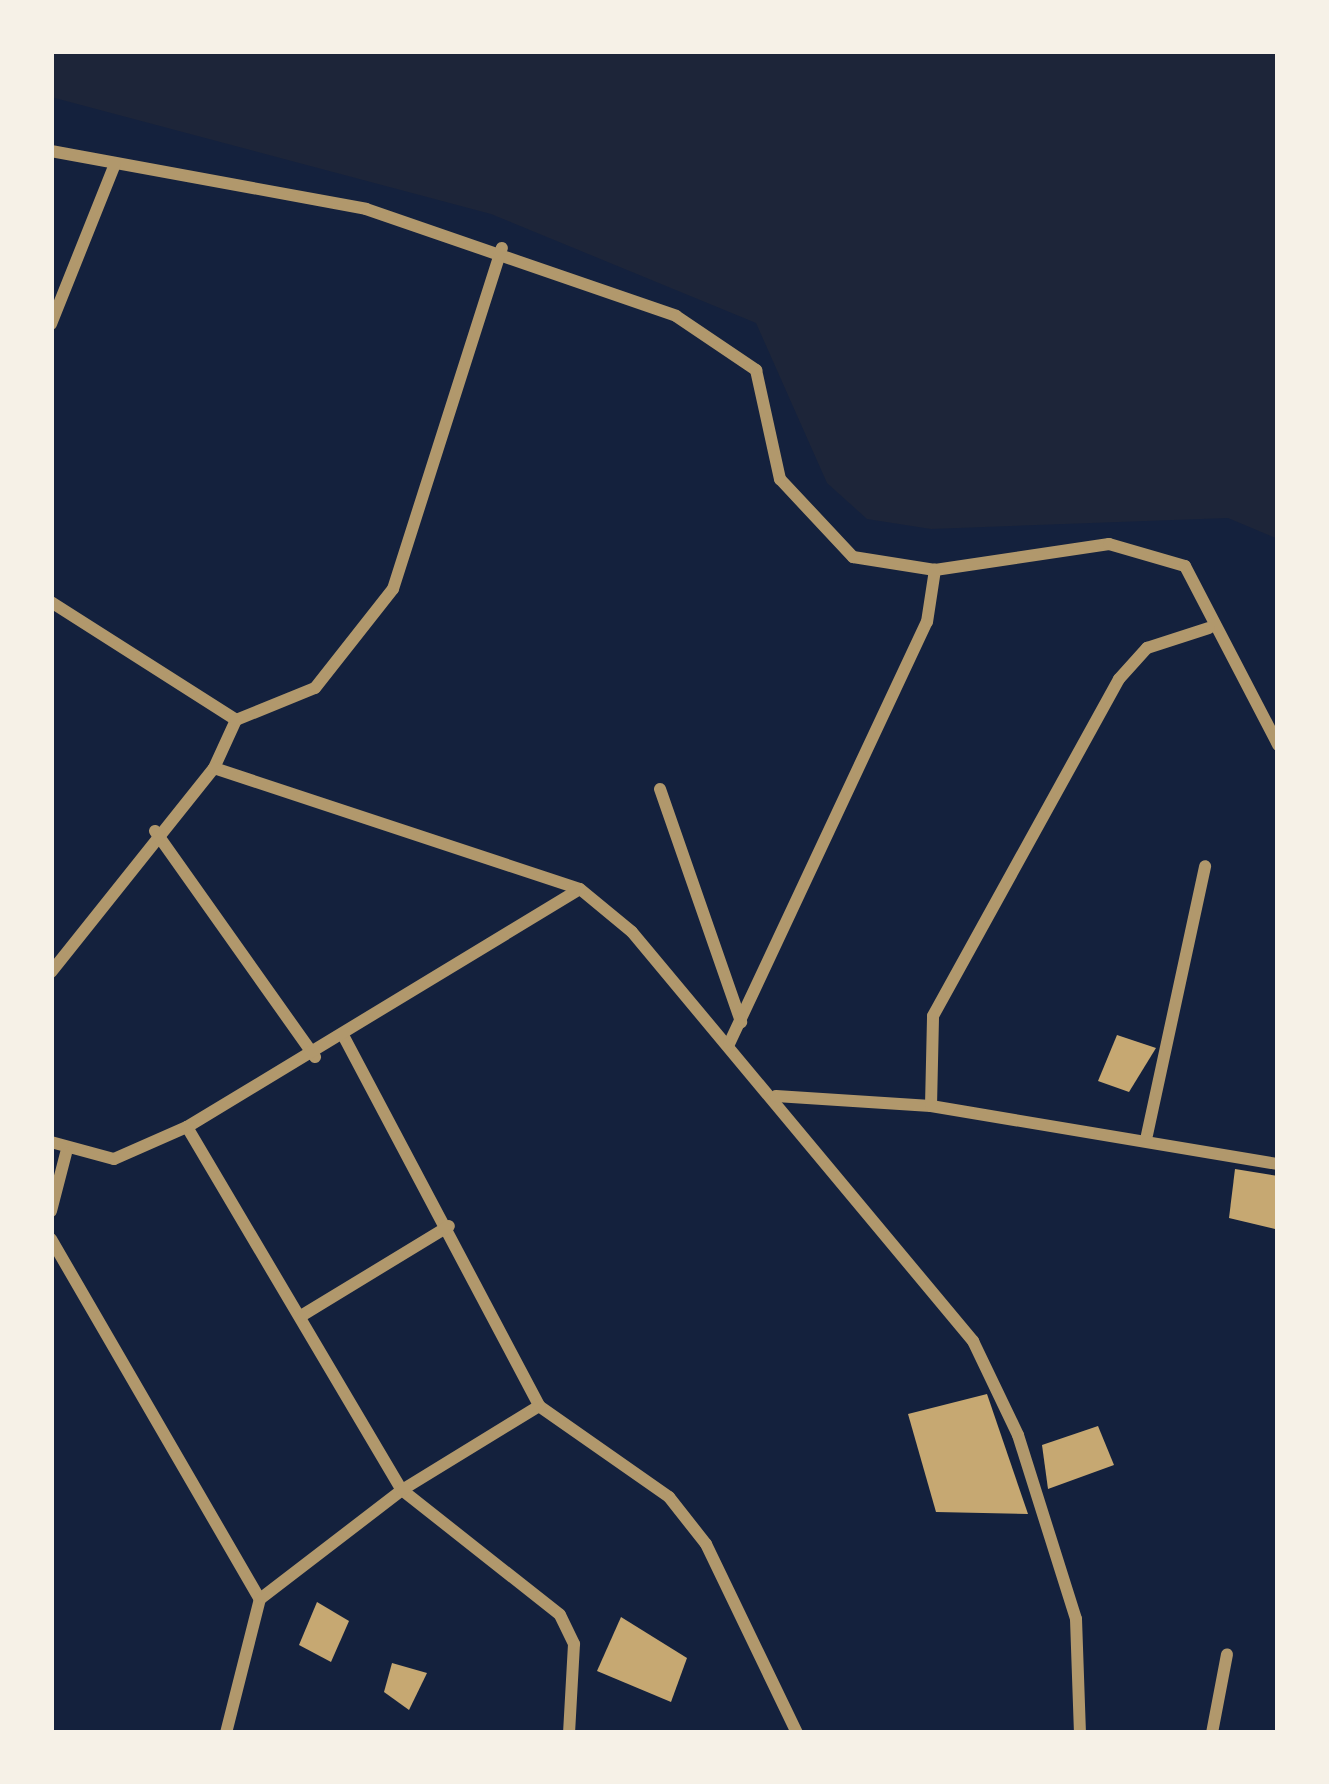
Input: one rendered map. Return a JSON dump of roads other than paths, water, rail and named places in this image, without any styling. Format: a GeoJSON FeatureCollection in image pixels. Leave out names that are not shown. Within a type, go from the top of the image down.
{"type":"FeatureCollection","features":[{"type":"Feature","properties":{"kind":"street"},"geometry":{"type":"LineString","coordinates":[[51,151],[366,209],[502,248],[676,316],[756,370],[780,479],[807,519],[853,557],[935,570],[1145,548],[1185,566],[1209,628],[1278,746]]}},
{"type":"Feature","properties":{"kind":"street"},"geometry":{"type":"LineString","coordinates":[[51,324],[115,164]]}},
{"type":"Feature","properties":{"kind":"street"},"geometry":{"type":"LineString","coordinates":[[236,720],[316,688],[393,589],[502,248]]}},
{"type":"Feature","properties":{"kind":"street"},"geometry":{"type":"LineString","coordinates":[[729,1043],[742,1024],[928,622],[935,570]]}},
{"type":"Feature","properties":{"kind":"street"},"geometry":{"type":"LineString","coordinates":[[51,602],[236,720]]}},
{"type":"Feature","properties":{"kind":"street"},"geometry":{"type":"LineString","coordinates":[[932,1106],[933,1016],[1118,679],[1147,648],[1209,628]]}},
{"type":"Feature","properties":{"kind":"street"},"geometry":{"type":"LineString","coordinates":[[51,972],[155,831],[214,768],[233,737],[236,720]]}},
{"type":"Feature","properties":{"kind":"street"},"geometry":{"type":"LineString","coordinates":[[214,768],[580,889],[729,1043],[973,1341],[1018,1436],[1076,1619],[1080,1733]]}},
{"type":"Feature","properties":{"kind":"street"},"geometry":{"type":"LineString","coordinates":[[660,789],[742,1024]]}},
{"type":"Feature","properties":{"kind":"street"},"geometry":{"type":"LineString","coordinates":[[155,831],[316,1057]]}},
{"type":"Feature","properties":{"kind":"street"},"geometry":{"type":"LineString","coordinates":[[1147,1135],[1205,866]]}},
{"type":"Feature","properties":{"kind":"street"},"geometry":{"type":"LineString","coordinates":[[51,1142],[66,1153],[114,1159],[187,1127],[316,1057],[580,889]]}},
{"type":"Feature","properties":{"kind":"street"},"geometry":{"type":"LineString","coordinates":[[344,1037],[449,1226],[539,1406],[669,1497],[706,1544],[796,1733]]}},
{"type":"Feature","properties":{"kind":"street"},"geometry":{"type":"LineString","coordinates":[[776,1096],[932,1106],[1147,1135],[1278,1164]]}},
{"type":"Feature","properties":{"kind":"street"},"geometry":{"type":"LineString","coordinates":[[187,1127],[402,1490],[560,1615],[574,1644],[569,1733]]}},
{"type":"Feature","properties":{"kind":"street"},"geometry":{"type":"LineString","coordinates":[[51,1211],[66,1153]]}},
{"type":"Feature","properties":{"kind":"street"},"geometry":{"type":"LineString","coordinates":[[301,1316],[449,1226]]}},
{"type":"Feature","properties":{"kind":"street"},"geometry":{"type":"LineString","coordinates":[[51,1239],[260,1599]]}},
{"type":"Feature","properties":{"kind":"street"},"geometry":{"type":"LineString","coordinates":[[228,1733],[260,1599],[402,1490],[539,1406]]}},
{"type":"Feature","properties":{"kind":"street"},"geometry":{"type":"LineString","coordinates":[[1212,1733],[1227,1654]]}},
{"type":"Feature","properties":{"kind":"street"},"geometry":{"type":"LineString","coordinates":[[791,1719],[812,1733]]}}]}
